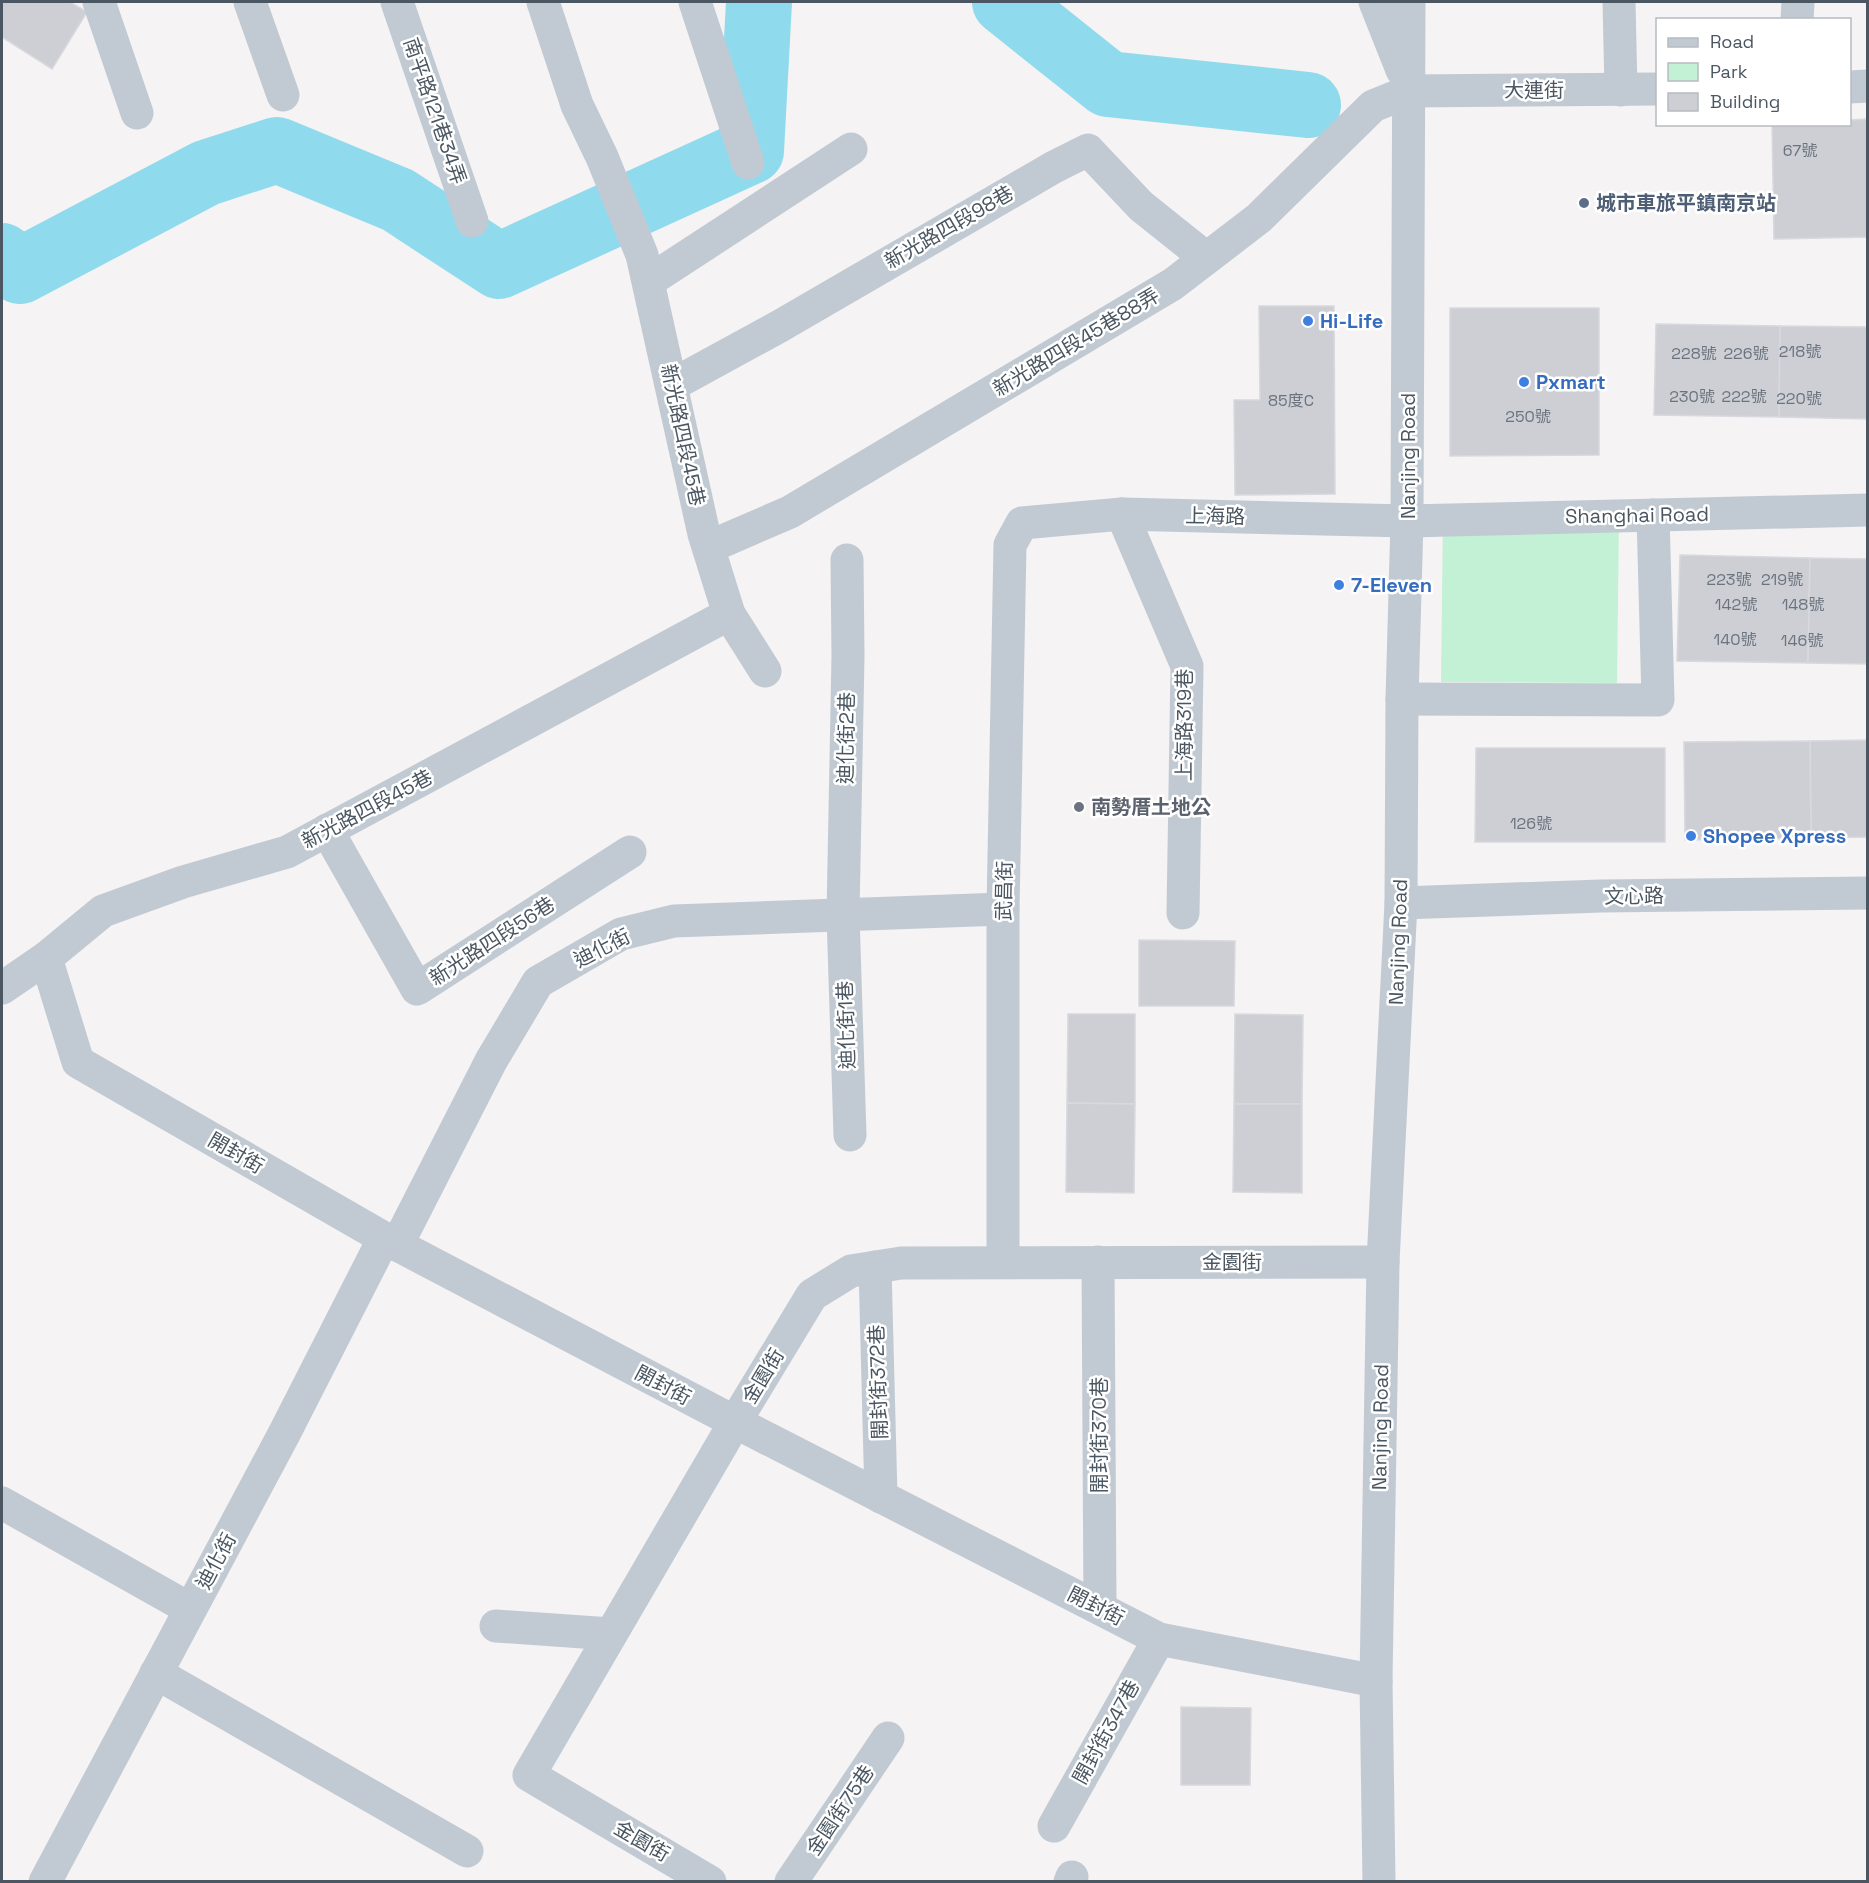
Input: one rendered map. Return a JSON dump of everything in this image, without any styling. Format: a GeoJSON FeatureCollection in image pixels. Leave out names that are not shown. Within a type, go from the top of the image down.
{"type":"FeatureCollection","features":[{"type":"Feature","properties":{"kind":"street"},"geometry":{"type":"LineString","coordinates":[[99,2],[137,113]]}},
{"type":"Feature","properties":{"kind":"street"},"geometry":{"type":"LineString","coordinates":[[250,2],[283,95]]}},
{"type":"Feature","properties":{"kind":"street","name":"南平路121巷34弄"},"geometry":{"type":"LineString","coordinates":[[397,2],[472,221]]}},
{"type":"Feature","properties":{"kind":"street","name":"新光路四段45巷"},"geometry":{"type":"LineString","coordinates":[[543,2],[577,105],[610,177],[646,268],[708,547],[729,614],[765,671]]}},
{"type":"Feature","properties":{"kind":"street"},"geometry":{"type":"LineString","coordinates":[[694,2],[748,163]]}},
{"type":"Feature","properties":{"kind":"street"},"geometry":{"type":"LineString","coordinates":[[1375,2],[1410,92]]}},
{"type":"Feature","properties":{"kind":"street","name":"Nanjing Road"},"geometry":{"type":"LineString","coordinates":[[1379,1881],[1376,1681],[1383,1262],[1401,903],[1402,699],[1407,521],[1409,2]]}},
{"type":"Feature","properties":{"kind":"street"},"geometry":{"type":"LineString","coordinates":[[1619,2],[1621,90]]}},
{"type":"Feature","properties":{"kind":"street"},"geometry":{"type":"LineString","coordinates":[[1797,18],[1798,2]]}},
{"type":"Feature","properties":{"kind":"street"},"geometry":{"type":"LineString","coordinates":[[1851,87],[1868,86]]}},
{"type":"Feature","properties":{"kind":"street","name":"大連街"},"geometry":{"type":"LineString","coordinates":[[1410,92],[1656,89]]}},
{"type":"Feature","properties":{"kind":"street","name":"新光路四段45巷88弄"},"geometry":{"type":"LineString","coordinates":[[708,547],[790,512],[1173,284],[1259,218],[1373,106],[1410,92]]}},
{"type":"Feature","properties":{"kind":"street"},"geometry":{"type":"LineString","coordinates":[[646,268],[851,149]]}},
{"type":"Feature","properties":{"kind":"street","name":"新光路四段98巷"},"geometry":{"type":"LineString","coordinates":[[672,385],[780,326],[1054,166],[1088,150],[1141,206],[1206,258]]}},
{"type":"Feature","properties":{"kind":"street","name":"Shanghai Road"},"geometry":{"type":"LineString","coordinates":[[1407,521],[1868,510]]}},
{"type":"Feature","properties":{"kind":"street","name":"上海路"},"geometry":{"type":"LineString","coordinates":[[1022,523],[1122,514],[1407,521]]}},
{"type":"Feature","properties":{"kind":"street","name":"上海路319巷"},"geometry":{"type":"LineString","coordinates":[[1122,514],[1187,666],[1183,913]]}},
{"type":"Feature","properties":{"kind":"street"},"geometry":{"type":"LineString","coordinates":[[1402,699],[1659,700],[1653,515]]}},
{"type":"Feature","properties":{"kind":"street","name":"武昌街"},"geometry":{"type":"LineString","coordinates":[[1003,1262],[1003,909],[1010,545],[1022,523]]}},
{"type":"Feature","properties":{"kind":"street","name":"迪化街2巷"},"geometry":{"type":"LineString","coordinates":[[843,915],[848,656],[847,560]]}},
{"type":"Feature","properties":{"kind":"street","name":"新光路四段45巷"},"geometry":{"type":"LineString","coordinates":[[2,988],[46,958],[103,911],[183,882],[287,852],[729,614]]}},
{"type":"Feature","properties":{"kind":"street","name":"新光路四段56巷"},"geometry":{"type":"LineString","coordinates":[[327,830],[417,989],[630,852]]}},
{"type":"Feature","properties":{"kind":"street","name":"文心路"},"geometry":{"type":"LineString","coordinates":[[1401,903],[1601,896],[1868,893]]}},
{"type":"Feature","properties":{"kind":"street","name":"迪化街"},"geometry":{"type":"LineString","coordinates":[[45,1881],[284,1434],[491,1061],[538,982],[621,934],[674,921],[1003,909]]}},
{"type":"Feature","properties":{"kind":"street","name":"迪化街1巷"},"geometry":{"type":"LineString","coordinates":[[843,915],[850,1136]]}},
{"type":"Feature","properties":{"kind":"street","name":"開封街"},"geometry":{"type":"LineString","coordinates":[[46,958],[78,1062],[391,1242],[735,1422],[1159,1639],[1376,1681]]}},
{"type":"Feature","properties":{"kind":"street","name":"開封街370巷"},"geometry":{"type":"LineString","coordinates":[[1098,1262],[1100,1608]]}},
{"type":"Feature","properties":{"kind":"street","name":"金園街"},"geometry":{"type":"LineString","coordinates":[[710,1881],[529,1775],[735,1422],[812,1295],[851,1270],[901,1263],[1383,1262]]}},
{"type":"Feature","properties":{"kind":"street","name":"開封街372巷"},"geometry":{"type":"LineString","coordinates":[[875,1267],[881,1497]]}},
{"type":"Feature","properties":{"kind":"street"},"geometry":{"type":"LineString","coordinates":[[2,1503],[190,1608]]}},
{"type":"Feature","properties":{"kind":"street"},"geometry":{"type":"LineString","coordinates":[[496,1626],[611,1634]]}},
{"type":"Feature","properties":{"kind":"street","name":"開封街347巷"},"geometry":{"type":"LineString","coordinates":[[1054,1826],[1159,1639]]}},
{"type":"Feature","properties":{"kind":"street"},"geometry":{"type":"LineString","coordinates":[[156,1673],[467,1851]]}},
{"type":"Feature","properties":{"kind":"street","name":"金園街75巷"},"geometry":{"type":"LineString","coordinates":[[791,1881],[888,1738]]}},
{"type":"Feature","properties":{"kind":"green space"},"geometry":{"type":"Polygon","coordinates":[[[1443,514],[1619,515],[1617,683],[1441,682],[1443,514]]]}},
{"type":"Feature","properties":{"kind":"building"},"geometry":{"type":"Polygon","coordinates":[[[2,2],[70,2],[87,12],[52,69],[2,37],[2,2]]]}},
{"type":"Feature","properties":{"kind":"building"},"geometry":{"type":"Polygon","coordinates":[[[1868,119],[1868,237],[1774,239],[1772,126],[1851,126],[1851,120],[1868,119]]]}},
{"type":"Feature","properties":{"kind":"building"},"geometry":{"type":"Polygon","coordinates":[[[1259,306],[1334,306],[1335,494],[1235,495],[1234,400],[1260,400],[1259,306]]]}},
{"type":"Feature","properties":{"kind":"building","name":"Pxmart"},"geometry":{"type":"Polygon","coordinates":[[[1450,308],[1599,308],[1599,455],[1450,456],[1450,308]]]}},
{"type":"Feature","properties":{"kind":"building"},"geometry":{"type":"Polygon","coordinates":[[[1656,324],[1780,326],[1779,417],[1654,415],[1656,324]]]}},
{"type":"Feature","properties":{"kind":"building"},"geometry":{"type":"Polygon","coordinates":[[[1780,326],[1868,327],[1868,419],[1779,417],[1780,326]]]}},
{"type":"Feature","properties":{"kind":"building"},"geometry":{"type":"Polygon","coordinates":[[[1680,555],[1810,558],[1808,663],[1677,661],[1680,555]]]}},
{"type":"Feature","properties":{"kind":"building"},"geometry":{"type":"Polygon","coordinates":[[[1810,558],[1868,559],[1868,664],[1808,663],[1810,558]]]}},
{"type":"Feature","properties":{"kind":"building"},"geometry":{"type":"Polygon","coordinates":[[[1868,740],[1868,837],[1811,838],[1810,741],[1868,740]]]}},
{"type":"Feature","properties":{"kind":"building"},"geometry":{"type":"Polygon","coordinates":[[[1810,741],[1811,838],[1685,840],[1684,742],[1810,741]]]}},
{"type":"Feature","properties":{"kind":"building"},"geometry":{"type":"Polygon","coordinates":[[[1476,748],[1665,748],[1665,842],[1475,842],[1476,748]]]}},
{"type":"Feature","properties":{"kind":"building"},"geometry":{"type":"Polygon","coordinates":[[[1139,940],[1235,941],[1234,1006],[1139,1006],[1139,940]]]}},
{"type":"Feature","properties":{"kind":"building"},"geometry":{"type":"Polygon","coordinates":[[[1068,1014],[1135,1014],[1135,1104],[1067,1103],[1068,1014]]]}},
{"type":"Feature","properties":{"kind":"building"},"geometry":{"type":"Polygon","coordinates":[[[1235,1014],[1303,1015],[1302,1104],[1234,1104],[1235,1014]]]}},
{"type":"Feature","properties":{"kind":"building"},"geometry":{"type":"Polygon","coordinates":[[[1067,1103],[1135,1104],[1134,1193],[1066,1192],[1067,1103]]]}},
{"type":"Feature","properties":{"kind":"building"},"geometry":{"type":"Polygon","coordinates":[[[1234,1104],[1302,1104],[1302,1193],[1233,1192],[1234,1104]]]}},
{"type":"Feature","properties":{"kind":"building"},"geometry":{"type":"Polygon","coordinates":[[[1181,1707],[1251,1708],[1250,1785],[1181,1785],[1181,1707]]]}},
{"type":"Feature","properties":{"kind":"waterway"},"geometry":{"type":"LineString","coordinates":[[2,256],[20,271],[206,173],[277,150],[398,200],[499,266],[751,151],[759,2]]}},
{"type":"Feature","properties":{"kind":"waterway"},"geometry":{"type":"LineString","coordinates":[[1005,2],[1108,84],[1308,105]]}},
{"type":"Feature","properties":{"kind":"place","name":"城市車旅平鎮南京站"},"geometry":{"type":"Point","coordinates":[1584,203]}},
{"type":"Feature","properties":{"kind":"place","name":"Hi-Life"},"geometry":{"type":"Point","coordinates":[1308,321]}},
{"type":"Feature","properties":{"kind":"place","name":"Pxmart"},"geometry":{"type":"Point","coordinates":[1524,382]}},
{"type":"Feature","properties":{"kind":"place","name":"7-Eleven"},"geometry":{"type":"Point","coordinates":[1339,585]}},
{"type":"Feature","properties":{"kind":"place","name":"南勢厝土地公"},"geometry":{"type":"Point","coordinates":[1079,807]}},
{"type":"Feature","properties":{"kind":"place","name":"Shopee Xpress"},"geometry":{"type":"Point","coordinates":[1691,836]}}]}
